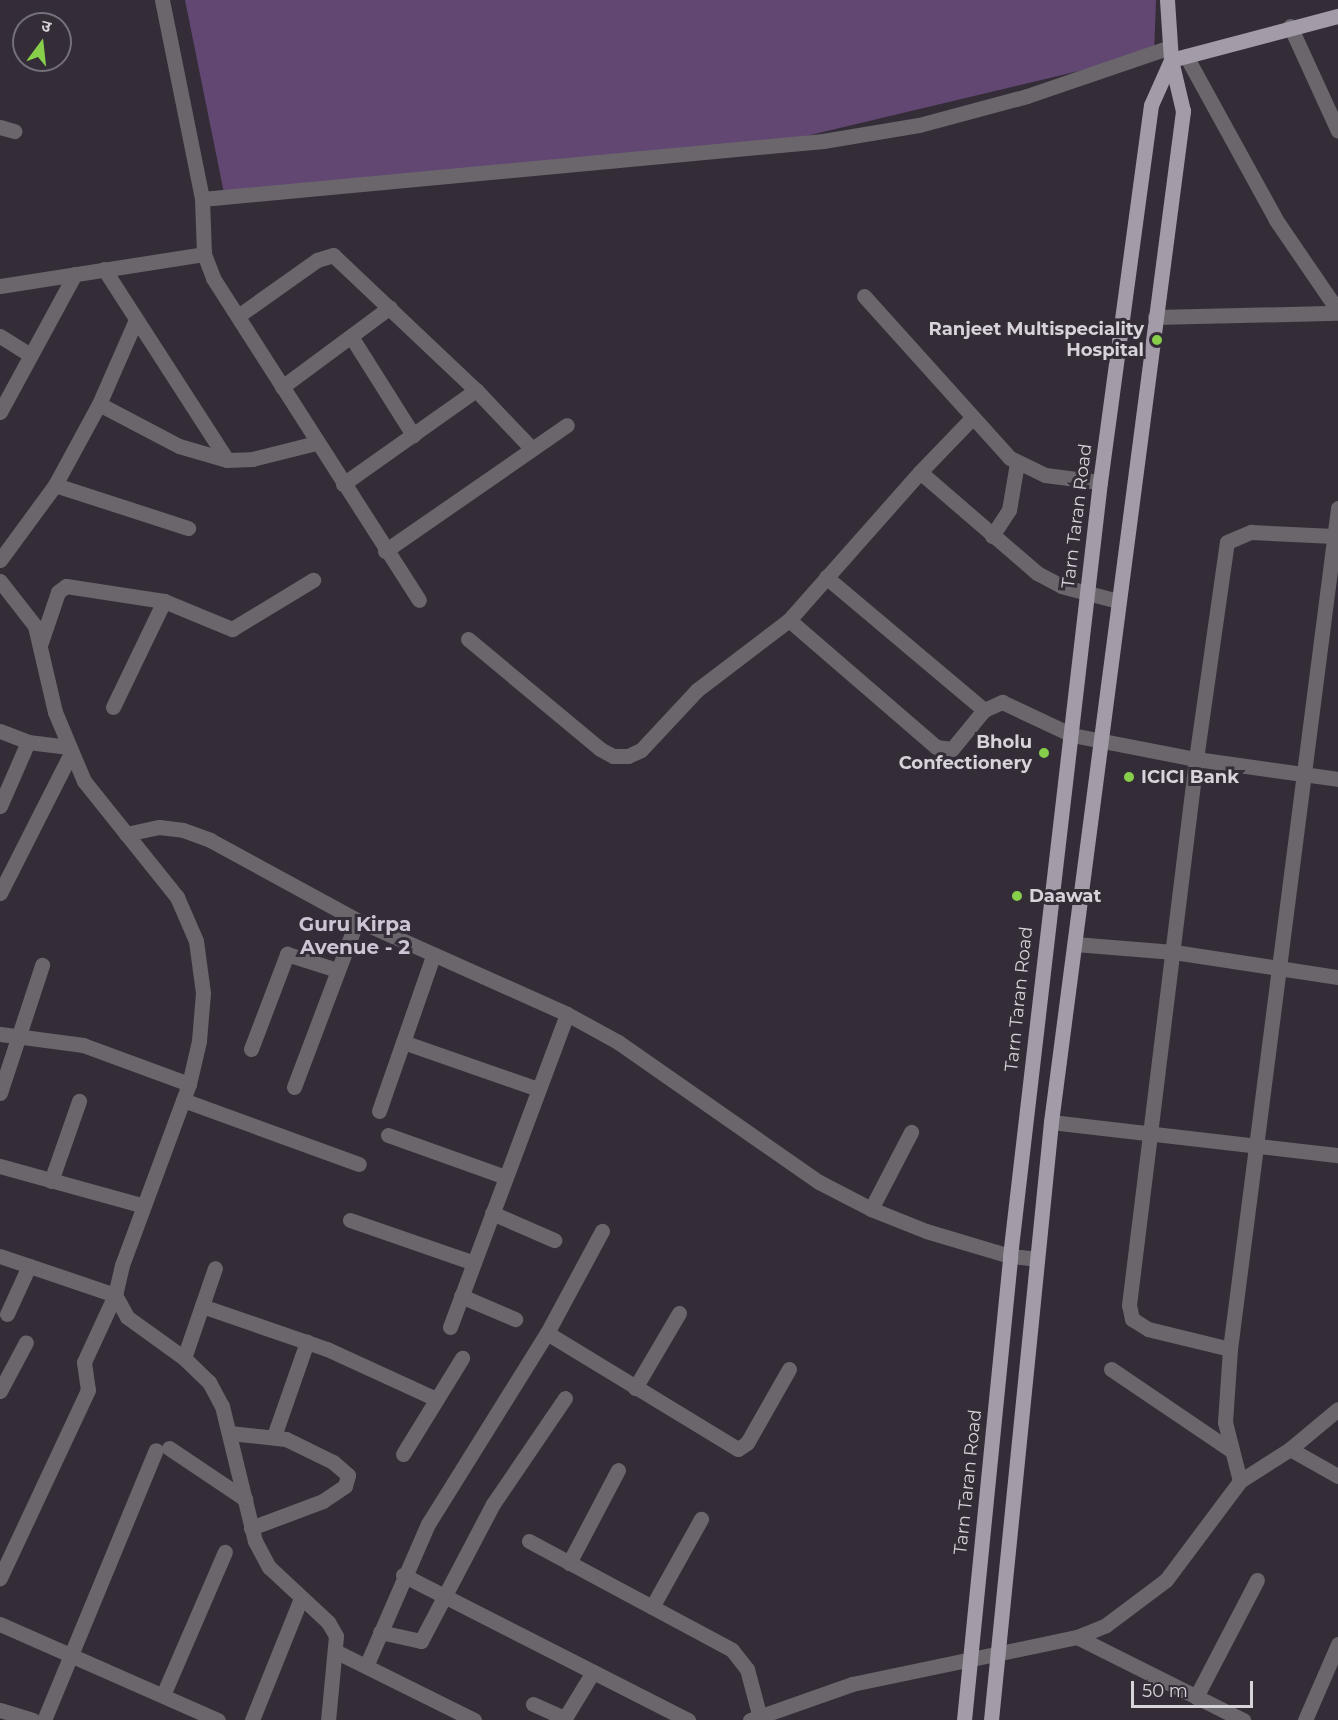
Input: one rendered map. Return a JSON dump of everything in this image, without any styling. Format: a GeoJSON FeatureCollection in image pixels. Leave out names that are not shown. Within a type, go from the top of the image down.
{"type":"FeatureCollection","features":[{"type":"Feature","properties":{"kind":"main road"},"geometry":{"type":"LineString","coordinates":[[991,1720],[1051,1122],[1183,111],[1170,53],[1167,0]]}},
{"type":"Feature","properties":{"kind":"main road"},"geometry":{"type":"LineString","coordinates":[[1170,53],[1186,56],[1290,26],[1338,16]]}},
{"type":"Feature","properties":{"kind":"main road","name":"Tarn Taran Road"},"geometry":{"type":"LineString","coordinates":[[964,1720],[1010,1256],[1100,482],[1151,105],[1170,53]]}},
{"type":"Feature","properties":{"kind":"street"},"geometry":{"type":"LineString","coordinates":[[162,0],[202,199],[204,254],[213,278],[342,484],[418,600]]}},
{"type":"Feature","properties":{"kind":"street"},"geometry":{"type":"LineString","coordinates":[[1290,26],[1338,131]]}},
{"type":"Feature","properties":{"kind":"street"},"geometry":{"type":"LineString","coordinates":[[202,199],[844,137],[919,125],[1017,99],[1170,53]]}},
{"type":"Feature","properties":{"kind":"street"},"geometry":{"type":"LineString","coordinates":[[1186,56],[1276,220],[1338,312]]}},
{"type":"Feature","properties":{"kind":"street"},"geometry":{"type":"LineString","coordinates":[[0,286],[204,254]]}},
{"type":"Feature","properties":{"kind":"street"},"geometry":{"type":"LineString","coordinates":[[238,316],[324,255],[341,260],[476,390],[532,449]]}},
{"type":"Feature","properties":{"kind":"street"},"geometry":{"type":"LineString","coordinates":[[104,269],[135,322],[227,460]]}},
{"type":"Feature","properties":{"kind":"street"},"geometry":{"type":"LineString","coordinates":[[0,412],[75,274]]}},
{"type":"Feature","properties":{"kind":"street"},"geometry":{"type":"LineString","coordinates":[[864,297],[972,418],[1017,463],[1045,475],[1100,482]]}},
{"type":"Feature","properties":{"kind":"street"},"geometry":{"type":"LineString","coordinates":[[282,387],[390,308]]}},
{"type":"Feature","properties":{"kind":"street"},"geometry":{"type":"LineString","coordinates":[[1155,317],[1338,312]]}},
{"type":"Feature","properties":{"kind":"street"},"geometry":{"type":"LineString","coordinates":[[0,560],[55,485],[99,404],[135,322]]}},
{"type":"Feature","properties":{"kind":"street"},"geometry":{"type":"LineString","coordinates":[[0,336],[31,355]]}},
{"type":"Feature","properties":{"kind":"street"},"geometry":{"type":"LineString","coordinates":[[352,338],[413,435]]}},
{"type":"Feature","properties":{"kind":"street"},"geometry":{"type":"LineString","coordinates":[[342,484],[476,390]]}},
{"type":"Feature","properties":{"kind":"street"},"geometry":{"type":"LineString","coordinates":[[99,404],[179,446],[227,460],[252,459],[316,443]]}},
{"type":"Feature","properties":{"kind":"street"},"geometry":{"type":"LineString","coordinates":[[468,639],[600,749],[613,756],[628,756],[641,750],[697,690],[789,620],[920,472],[972,418]]}},
{"type":"Feature","properties":{"kind":"street"},"geometry":{"type":"LineString","coordinates":[[385,551],[567,426]]}},
{"type":"Feature","properties":{"kind":"street"},"geometry":{"type":"LineString","coordinates":[[992,536],[1009,510],[1017,463]]}},
{"type":"Feature","properties":{"kind":"street"},"geometry":{"type":"LineString","coordinates":[[920,472],[1037,573],[1087,595],[1118,601]]}},
{"type":"Feature","properties":{"kind":"street"},"geometry":{"type":"LineString","coordinates":[[55,485],[188,528]]}},
{"type":"Feature","properties":{"kind":"street"},"geometry":{"type":"LineString","coordinates":[[1240,1481],[1226,1422],[1230,1349],[1305,775],[1333,613],[1334,536],[1338,508]]}},
{"type":"Feature","properties":{"kind":"street"},"geometry":{"type":"LineString","coordinates":[[1230,1349],[1148,1329],[1132,1319],[1129,1305],[1196,759],[1227,542],[1251,532],[1334,536]]}},
{"type":"Feature","properties":{"kind":"street"},"geometry":{"type":"LineString","coordinates":[[826,577],[984,710]]}},
{"type":"Feature","properties":{"kind":"street"},"geometry":{"type":"LineString","coordinates":[[40,645],[58,592],[66,586],[164,601],[232,629],[313,580]]}},
{"type":"Feature","properties":{"kind":"street"},"geometry":{"type":"LineString","coordinates":[[0,581],[35,627],[68,751],[84,782],[177,897],[196,941],[203,993],[199,1041],[189,1084],[144,1206],[115,1295],[84,1362],[88,1390],[0,1578]]}},
{"type":"Feature","properties":{"kind":"street"},"geometry":{"type":"LineString","coordinates":[[113,708],[164,601]]}},
{"type":"Feature","properties":{"kind":"street"},"geometry":{"type":"LineString","coordinates":[[789,620],[936,747],[952,749],[984,710],[1002,702],[1071,735],[1196,759],[1338,779]]}},
{"type":"Feature","properties":{"kind":"street"},"geometry":{"type":"LineString","coordinates":[[0,731],[28,742],[68,751]]}},
{"type":"Feature","properties":{"kind":"street"},"geometry":{"type":"LineString","coordinates":[[0,806],[28,742]]}},
{"type":"Feature","properties":{"kind":"street"},"geometry":{"type":"LineString","coordinates":[[0,893],[68,751]]}},
{"type":"Feature","properties":{"kind":"street"},"geometry":{"type":"LineString","coordinates":[[126,834],[159,827],[192,833],[357,920],[567,1014],[667,1074],[819,1182],[871,1209],[926,1232],[1010,1256],[1038,1260]]}},
{"type":"Feature","properties":{"kind":"street"},"geometry":{"type":"LineString","coordinates":[[294,1087],[357,920]]}},
{"type":"Feature","properties":{"kind":"street"},"geometry":{"type":"LineString","coordinates":[[1075,944],[1174,952],[1338,977]]}},
{"type":"Feature","properties":{"kind":"street"},"geometry":{"type":"LineString","coordinates":[[251,1048],[287,954],[337,970]]}},
{"type":"Feature","properties":{"kind":"street"},"geometry":{"type":"LineString","coordinates":[[379,1111],[434,956]]}},
{"type":"Feature","properties":{"kind":"street"},"geometry":{"type":"LineString","coordinates":[[0,1093],[42,965]]}},
{"type":"Feature","properties":{"kind":"street"},"geometry":{"type":"LineString","coordinates":[[450,1327],[567,1014]]}},
{"type":"Feature","properties":{"kind":"street"},"geometry":{"type":"LineString","coordinates":[[0,1034],[83,1045],[189,1084]]}},
{"type":"Feature","properties":{"kind":"street"},"geometry":{"type":"LineString","coordinates":[[403,1042],[538,1089]]}},
{"type":"Feature","properties":{"kind":"street"},"geometry":{"type":"LineString","coordinates":[[183,1100],[359,1164]]}},
{"type":"Feature","properties":{"kind":"street"},"geometry":{"type":"LineString","coordinates":[[51,1181],[79,1101]]}},
{"type":"Feature","properties":{"kind":"street"},"geometry":{"type":"LineString","coordinates":[[1051,1122],[1338,1155]]}},
{"type":"Feature","properties":{"kind":"street"},"geometry":{"type":"LineString","coordinates":[[871,1209],[911,1132]]}},
{"type":"Feature","properties":{"kind":"street"},"geometry":{"type":"LineString","coordinates":[[388,1135],[505,1178]]}},
{"type":"Feature","properties":{"kind":"street"},"geometry":{"type":"LineString","coordinates":[[0,1166],[144,1206]]}},
{"type":"Feature","properties":{"kind":"street"},"geometry":{"type":"LineString","coordinates":[[492,1213],[554,1240]]}},
{"type":"Feature","properties":{"kind":"street"},"geometry":{"type":"LineString","coordinates":[[350,1220],[474,1263]]}},
{"type":"Feature","properties":{"kind":"street"},"geometry":{"type":"LineString","coordinates":[[367,1664],[403,1575],[451,1484],[547,1333],[602,1232]]}},
{"type":"Feature","properties":{"kind":"street"},"geometry":{"type":"LineString","coordinates":[[0,1256],[115,1295],[127,1317],[184,1358],[209,1382],[222,1406],[251,1528],[269,1567],[328,1622],[336,1636],[337,1652],[328,1720]]}},
{"type":"Feature","properties":{"kind":"street"},"geometry":{"type":"LineString","coordinates":[[7,1314],[29,1266]]}},
{"type":"Feature","properties":{"kind":"street"},"geometry":{"type":"LineString","coordinates":[[184,1358],[215,1268]]}},
{"type":"Feature","properties":{"kind":"street"},"geometry":{"type":"LineString","coordinates":[[461,1296],[514,1318]]}},
{"type":"Feature","properties":{"kind":"street"},"geometry":{"type":"LineString","coordinates":[[202,1306],[307,1342],[436,1399]]}},
{"type":"Feature","properties":{"kind":"street"},"geometry":{"type":"LineString","coordinates":[[635,1388],[679,1313]]}},
{"type":"Feature","properties":{"kind":"street"},"geometry":{"type":"LineString","coordinates":[[547,1333],[738,1449],[747,1443],[789,1369]]}},
{"type":"Feature","properties":{"kind":"street"},"geometry":{"type":"LineString","coordinates":[[0,1391],[26,1342]]}},
{"type":"Feature","properties":{"kind":"street"},"geometry":{"type":"LineString","coordinates":[[274,1436],[307,1342]]}},
{"type":"Feature","properties":{"kind":"street"},"geometry":{"type":"LineString","coordinates":[[403,1455],[462,1358]]}},
{"type":"Feature","properties":{"kind":"street"},"geometry":{"type":"LineString","coordinates":[[1111,1369],[1232,1451]]}},
{"type":"Feature","properties":{"kind":"street"},"geometry":{"type":"LineString","coordinates":[[380,1632],[421,1641],[443,1594],[493,1504],[565,1398]]}},
{"type":"Feature","properties":{"kind":"street"},"geometry":{"type":"LineString","coordinates":[[529,1541],[742,1659],[755,1717],[852,1684],[1077,1637],[1106,1625],[1166,1580],[1240,1481],[1290,1449],[1338,1409]]}},
{"type":"Feature","properties":{"kind":"street"},"geometry":{"type":"LineString","coordinates":[[229,1433],[274,1436],[333,1462],[348,1475],[347,1481],[323,1501],[300,1513],[251,1528]]}},
{"type":"Feature","properties":{"kind":"street"},"geometry":{"type":"LineString","coordinates":[[44,1720],[163,1449],[245,1499]]}},
{"type":"Feature","properties":{"kind":"street"},"geometry":{"type":"LineString","coordinates":[[1290,1449],[1338,1476]]}},
{"type":"Feature","properties":{"kind":"street"},"geometry":{"type":"LineString","coordinates":[[569,1563],[618,1470]]}},
{"type":"Feature","properties":{"kind":"street"},"geometry":{"type":"LineString","coordinates":[[652,1608],[701,1519]]}},
{"type":"Feature","properties":{"kind":"street"},"geometry":{"type":"LineString","coordinates":[[163,1695],[225,1552]]}},
{"type":"Feature","properties":{"kind":"street"},"geometry":{"type":"LineString","coordinates":[[403,1575],[687,1720]]}},
{"type":"Feature","properties":{"kind":"street"},"geometry":{"type":"LineString","coordinates":[[1196,1697],[1257,1580]]}},
{"type":"Feature","properties":{"kind":"street"},"geometry":{"type":"LineString","coordinates":[[252,1720],[301,1598]]}},
{"type":"Feature","properties":{"kind":"street"},"geometry":{"type":"LineString","coordinates":[[0,1624],[218,1720]]}},
{"type":"Feature","properties":{"kind":"street"},"geometry":{"type":"LineString","coordinates":[[1077,1637],[1243,1720]]}},
{"type":"Feature","properties":{"kind":"street"},"geometry":{"type":"LineString","coordinates":[[1305,1720],[1338,1644]]}},
{"type":"Feature","properties":{"kind":"street"},"geometry":{"type":"LineString","coordinates":[[337,1652],[367,1664],[474,1720]]}},
{"type":"Feature","properties":{"kind":"street"},"geometry":{"type":"LineString","coordinates":[[533,1704],[565,1718],[593,1672]]}},
{"type":"Feature","properties":{"kind":"street"},"geometry":{"type":"LineString","coordinates":[[0,1710],[32,1720]]}},
{"type":"Feature","properties":{"kind":"shaded area"},"geometry":{"type":"Polygon","coordinates":[[[185,0],[1156,0],[1154,53],[806,136],[226,203],[185,0]]]}},
{"type":"Feature","properties":{"kind":"place","name":"Ranjeet Multispeciality Hospital"},"geometry":{"type":"Point","coordinates":[1157,340]}},
{"type":"Feature","properties":{"kind":"place","name":"Bholu Confectionery"},"geometry":{"type":"Point","coordinates":[1044,753]}},
{"type":"Feature","properties":{"kind":"place","name":"ICICI Bank"},"geometry":{"type":"Point","coordinates":[1129,777]}},
{"type":"Feature","properties":{"kind":"place","name":"Daawat"},"geometry":{"type":"Point","coordinates":[1017,896]}},
{"type":"Feature","properties":{"kind":"district","name":"Guru Kirpa Avenue - 2"},"geometry":{"type":"Point","coordinates":[355,936]}}]}
